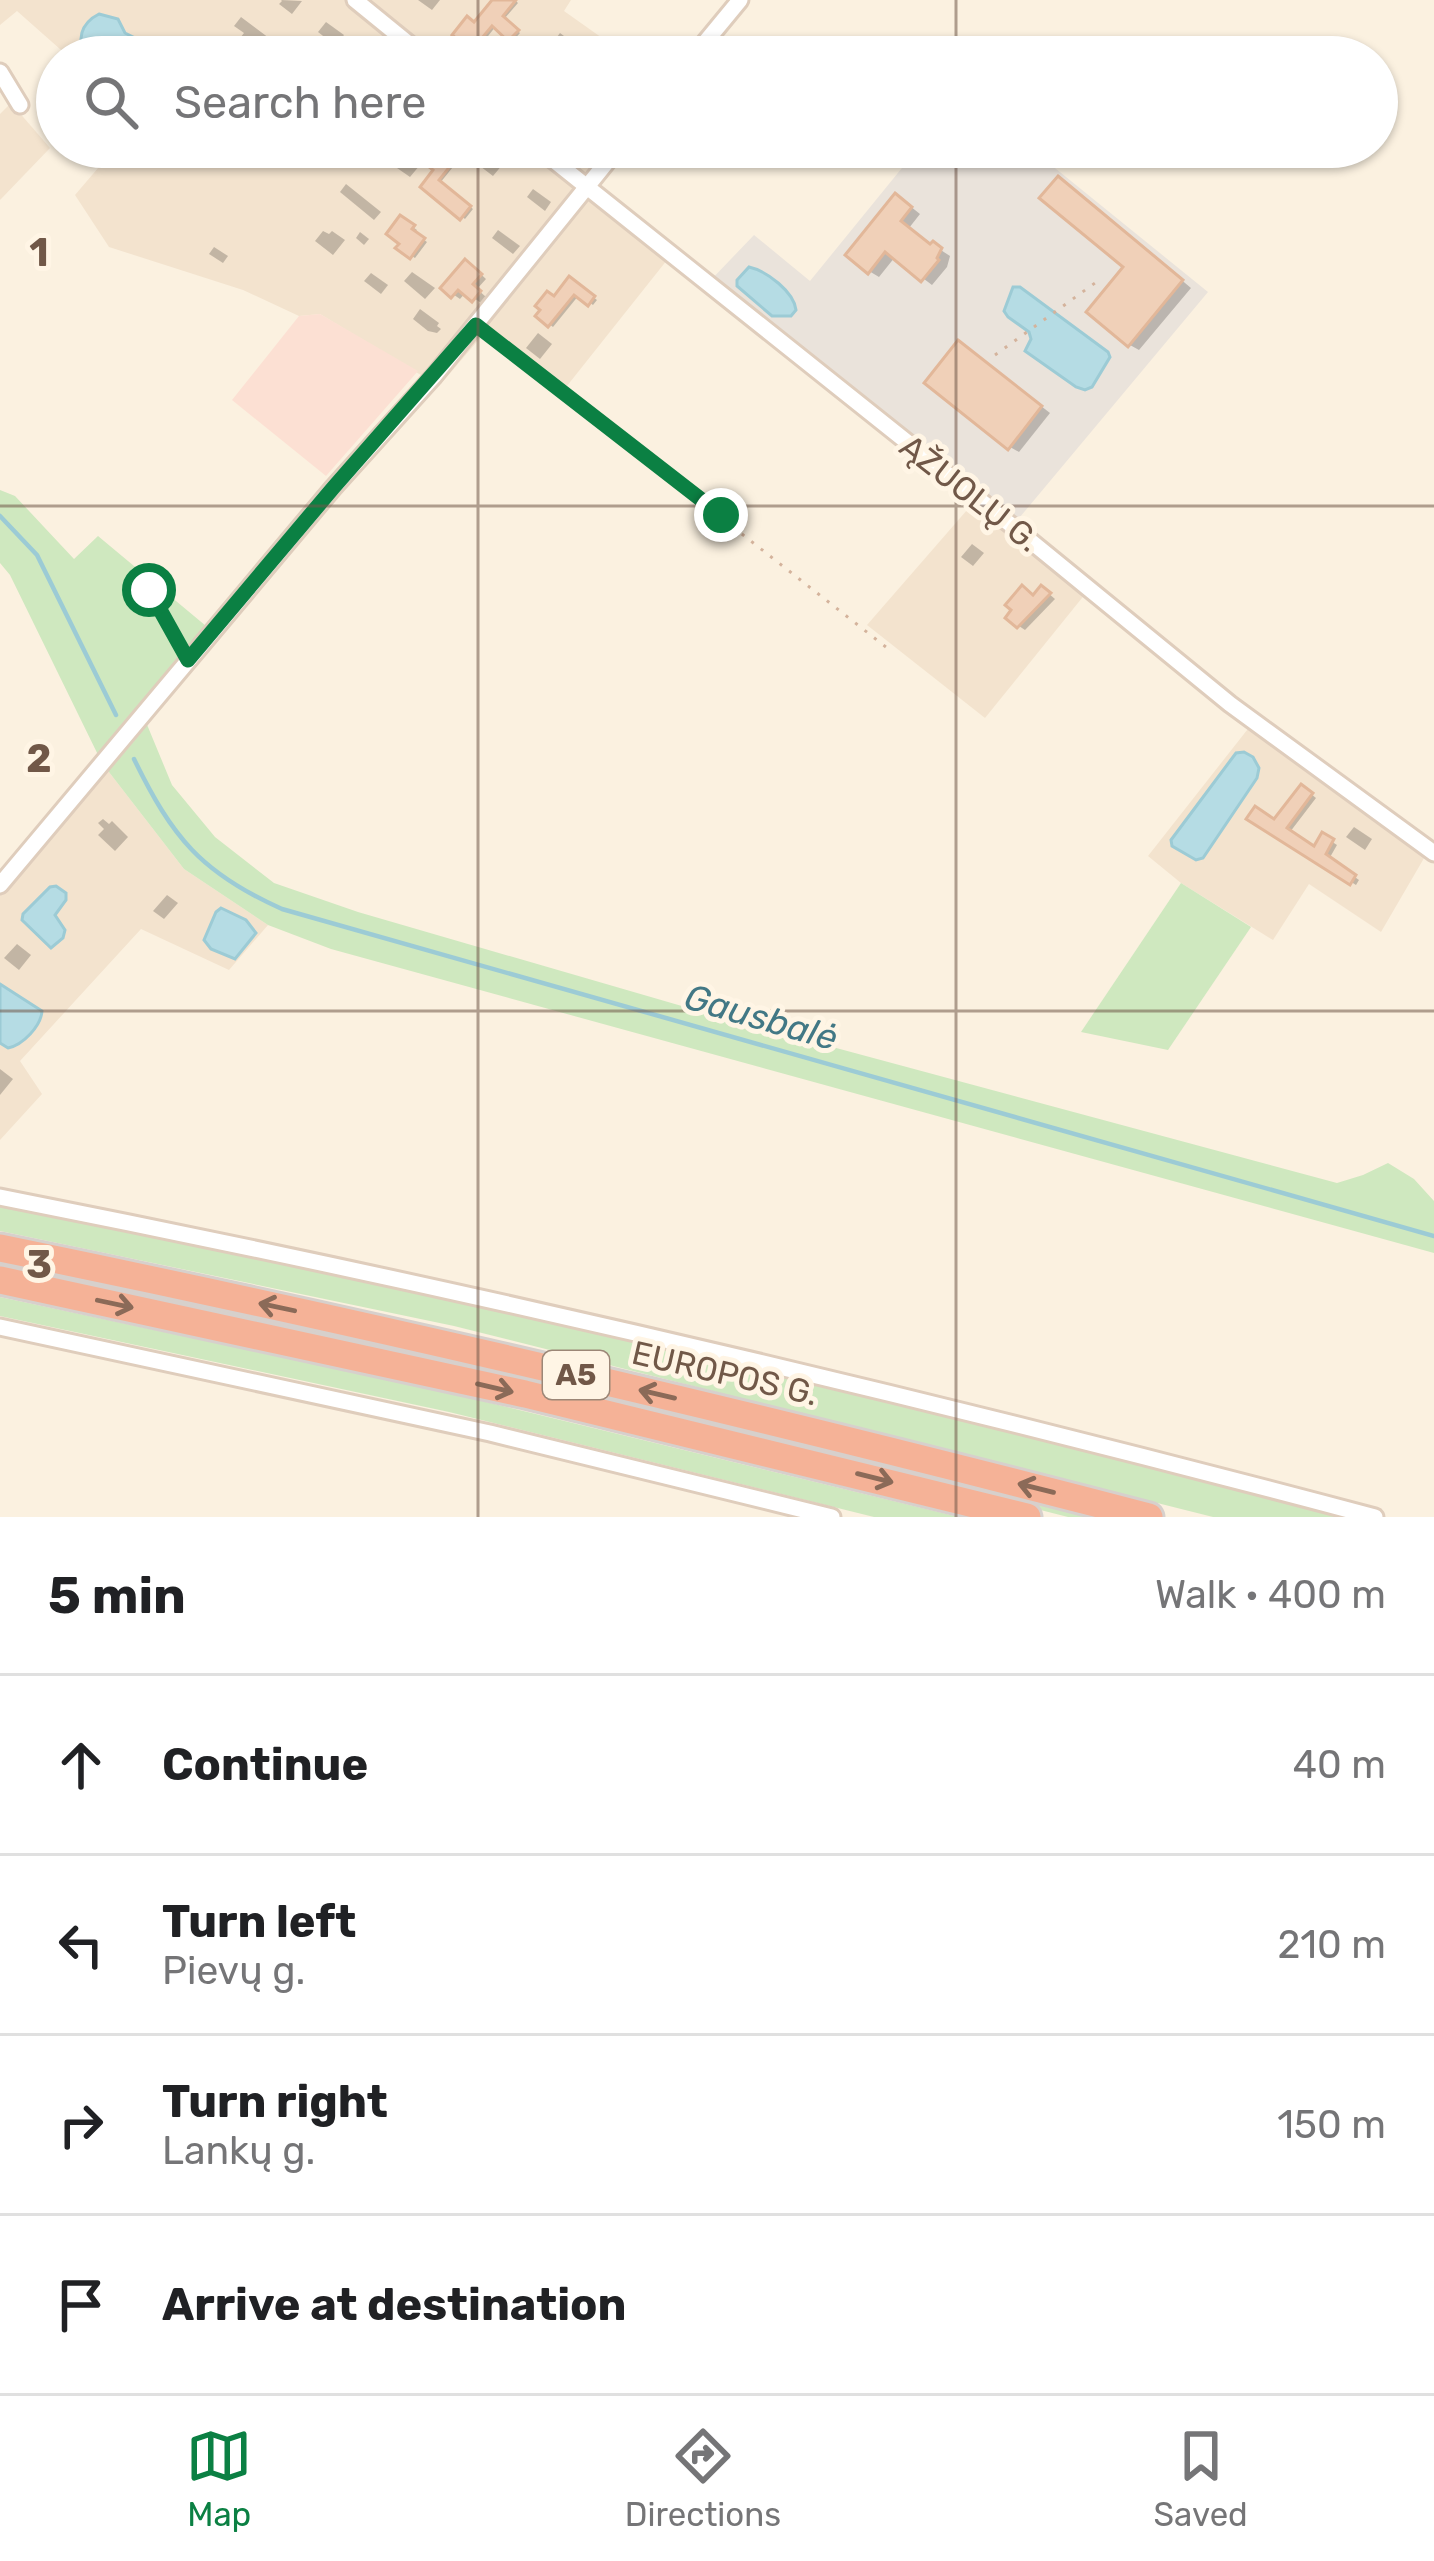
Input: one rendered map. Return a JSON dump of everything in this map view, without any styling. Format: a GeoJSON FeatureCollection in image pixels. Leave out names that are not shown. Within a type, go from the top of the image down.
{"type":"FeatureCollection","features":[{"type":"Feature","properties":{"kind":"highway","name":"EUROPOS G."},"geometry":{"type":"LineString","coordinates":[[0,1248],[547,1368],[1149,1517]]}},
{"type":"Feature","properties":{"kind":"highway","name":"EUROPOS G."},"geometry":{"type":"LineString","coordinates":[[0,1280],[503,1389],[1027,1517]]}},
{"type":"Feature","properties":{"kind":"street"},"geometry":{"type":"LineString","coordinates":[[355,0],[399,36]]}},
{"type":"Feature","properties":{"kind":"street"},"geometry":{"type":"LineString","coordinates":[[710,36],[740,0]]}},
{"type":"Feature","properties":{"kind":"street"},"geometry":{"type":"LineString","coordinates":[[0,72],[20,106]]}},
{"type":"Feature","properties":{"kind":"street","name":"ĄŽUOLŲ G."},"geometry":{"type":"LineString","coordinates":[[563,168],[1230,704],[1434,853]]}},
{"type":"Feature","properties":{"kind":"street"},"geometry":{"type":"LineString","coordinates":[[0,885],[476,325],[602,168]]}},
{"type":"Feature","properties":{"kind":"street"},"geometry":{"type":"LineString","coordinates":[[0,1197],[668,1340],[1375,1517]]}},
{"type":"Feature","properties":{"kind":"street"},"geometry":{"type":"LineString","coordinates":[[0,1327],[444,1422],[832,1517]]}},
{"type":"Feature","properties":{"kind":"path"},"geometry":{"type":"LineString","coordinates":[[995,355],[1095,283]]}},
{"type":"Feature","properties":{"kind":"path"},"geometry":{"type":"LineString","coordinates":[[476,325],[891,651]]}},
{"type":"Feature","properties":{"kind":"path"},"geometry":{"type":"LineString","coordinates":[[149,590],[188,660]]}},
{"type":"Feature","properties":{"kind":"shaded area"},"geometry":{"type":"Polygon","coordinates":[[[0,0],[571,0],[564,11],[599,36],[45,36],[17,11],[0,25],[0,0]]]}},
{"type":"Feature","properties":{"kind":"shaded area"},"geometry":{"type":"Polygon","coordinates":[[[11,103],[36,132],[36,163],[0,200],[0,114],[11,103]]]}},
{"type":"Feature","properties":{"kind":"shaded area"},"geometry":{"type":"Polygon","coordinates":[[[98,168],[608,168],[595,185],[675,250],[559,396],[481,337],[439,386],[320,314],[299,316],[243,290],[109,247],[75,195],[98,168]]]}},
{"type":"Feature","properties":{"kind":"shaded area"},"geometry":{"type":"Polygon","coordinates":[[[902,168],[1055,168],[1208,292],[1015,523],[708,283],[754,235],[810,281],[902,168]]]}},
{"type":"Feature","properties":{"kind":"shaded area"},"geometry":{"type":"Polygon","coordinates":[[[320,314],[418,371],[326,476],[232,400],[299,316],[320,314]]]}},
{"type":"Feature","properties":{"kind":"shaded area"},"geometry":{"type":"Polygon","coordinates":[[[974,502],[1086,593],[985,718],[867,625],[974,502]]]}},
{"type":"Feature","properties":{"kind":"shaded area"},"geometry":{"type":"Polygon","coordinates":[[[1251,725],[1427,853],[1381,932],[1309,884],[1273,940],[1181,883],[1148,856],[1251,725]]]}},
{"type":"Feature","properties":{"kind":"shaded area"},"geometry":{"type":"Polygon","coordinates":[[[102,763],[184,869],[268,925],[229,970],[141,929],[20,1061],[42,1094],[0,1140],[0,885],[102,763]]]}},
{"type":"Feature","properties":{"kind":"green space"},"geometry":{"type":"Polygon","coordinates":[[[0,490],[15,496],[74,559],[98,536],[212,631],[143,715],[172,785],[215,837],[274,883],[699,1011],[1337,1183],[1388,1163],[1414,1179],[1434,1201],[1434,1253],[331,949],[268,925],[184,869],[102,763],[0,563],[0,490]]]}},
{"type":"Feature","properties":{"kind":"green space"},"geometry":{"type":"Polygon","coordinates":[[[1181,883],[1251,927],[1168,1050],[1081,1032],[1181,883]]]}},
{"type":"Feature","properties":{"kind":"green space"},"geometry":{"type":"Polygon","coordinates":[[[0,1206],[673,1351],[1340,1517],[1213,1517],[454,1326],[0,1231],[0,1206]]]}},
{"type":"Feature","properties":{"kind":"green space"},"geometry":{"type":"Polygon","coordinates":[[[0,1257],[315,1324],[1110,1517],[1068,1517],[0,1270],[0,1257]]]}},
{"type":"Feature","properties":{"kind":"green space"},"geometry":{"type":"Polygon","coordinates":[[[0,1297],[433,1389],[959,1517],[874,1517],[449,1412],[0,1316],[0,1297]]]}},
{"type":"Feature","properties":{"kind":"water"},"geometry":{"type":"Polygon","coordinates":[[[99,14],[118,19],[131,36],[82,36],[88,22],[99,14]]]}},
{"type":"Feature","properties":{"kind":"water"},"geometry":{"type":"Polygon","coordinates":[[[749,267],[785,290],[796,310],[791,316],[772,316],[737,286],[749,267]]]}},
{"type":"Feature","properties":{"kind":"water"},"geometry":{"type":"Polygon","coordinates":[[[1013,287],[1020,287],[1108,352],[1110,357],[1092,387],[1076,387],[1025,351],[1029,332],[1004,311],[1013,287]]]}},
{"type":"Feature","properties":{"kind":"water"},"geometry":{"type":"Polygon","coordinates":[[[1244,752],[1259,768],[1257,778],[1203,858],[1196,860],[1172,846],[1171,840],[1236,753],[1244,752]]]}},
{"type":"Feature","properties":{"kind":"water"},"geometry":{"type":"Polygon","coordinates":[[[56,886],[66,893],[55,915],[65,930],[51,948],[22,920],[56,886]]]}},
{"type":"Feature","properties":{"kind":"water"},"geometry":{"type":"Polygon","coordinates":[[[221,908],[246,920],[256,933],[235,959],[211,949],[204,940],[221,908]]]}},
{"type":"Feature","properties":{"kind":"water"},"geometry":{"type":"Polygon","coordinates":[[[0,984],[42,1011],[30,1034],[8,1048],[0,1043],[0,984]]]}},
{"type":"Feature","properties":{"kind":"building"},"geometry":{"type":"Polygon","coordinates":[[[492,0],[516,0],[503,16],[519,30],[513,36],[503,36],[492,26],[484,36],[452,35],[467,16],[474,22],[492,0]]]}},
{"type":"Feature","properties":{"kind":"building"},"geometry":{"type":"Polygon","coordinates":[[[449,168],[439,180],[471,206],[460,220],[420,187],[433,170],[449,168]]]}},
{"type":"Feature","properties":{"kind":"building"},"geometry":{"type":"Polygon","coordinates":[[[1058,176],[1183,280],[1128,347],[1086,312],[1123,267],[1039,198],[1058,176]]]}},
{"type":"Feature","properties":{"kind":"building"},"geometry":{"type":"Polygon","coordinates":[[[895,193],[912,207],[901,221],[942,248],[939,260],[921,282],[885,252],[868,274],[845,255],[895,193]]]}},
{"type":"Feature","properties":{"kind":"building"},"geometry":{"type":"Polygon","coordinates":[[[400,215],[425,238],[410,259],[386,234],[400,215]]]}},
{"type":"Feature","properties":{"kind":"building"},"geometry":{"type":"Polygon","coordinates":[[[465,259],[482,274],[473,284],[481,291],[472,302],[458,290],[451,298],[440,288],[465,259]]]}},
{"type":"Feature","properties":{"kind":"building"},"geometry":{"type":"Polygon","coordinates":[[[569,276],[595,296],[588,306],[574,295],[548,327],[535,316],[540,310],[535,306],[547,291],[554,296],[569,276]]]}},
{"type":"Feature","properties":{"kind":"building"},"geometry":{"type":"Polygon","coordinates":[[[958,340],[1042,406],[1008,450],[924,383],[958,340]]]}},
{"type":"Feature","properties":{"kind":"building"},"geometry":{"type":"Polygon","coordinates":[[[1022,585],[1033,595],[1041,585],[1051,593],[1017,628],[1005,618],[1011,610],[1005,605],[1022,585]]]}},
{"type":"Feature","properties":{"kind":"building"},"geometry":{"type":"Polygon","coordinates":[[[1301,784],[1313,793],[1287,828],[1314,846],[1322,832],[1334,839],[1326,854],[1356,875],[1350,885],[1246,819],[1255,806],[1274,819],[1301,784]]]}},
{"type":"Feature","properties":{"kind":"waterway","name":"Gausbalė"},"geometry":{"type":"LineString","coordinates":[[0,516],[37,555],[116,715]]}},
{"type":"Feature","properties":{"kind":"waterway","name":"Gausbalė"},"geometry":{"type":"LineString","coordinates":[[134,759],[162,810],[192,850],[230,881],[282,909],[1434,1236]]}},
{"type":"Feature","properties":{"kind":"route"},"geometry":{"type":"LineString","coordinates":[[149,590],[188,660],[476,325],[721,515]]}}]}
